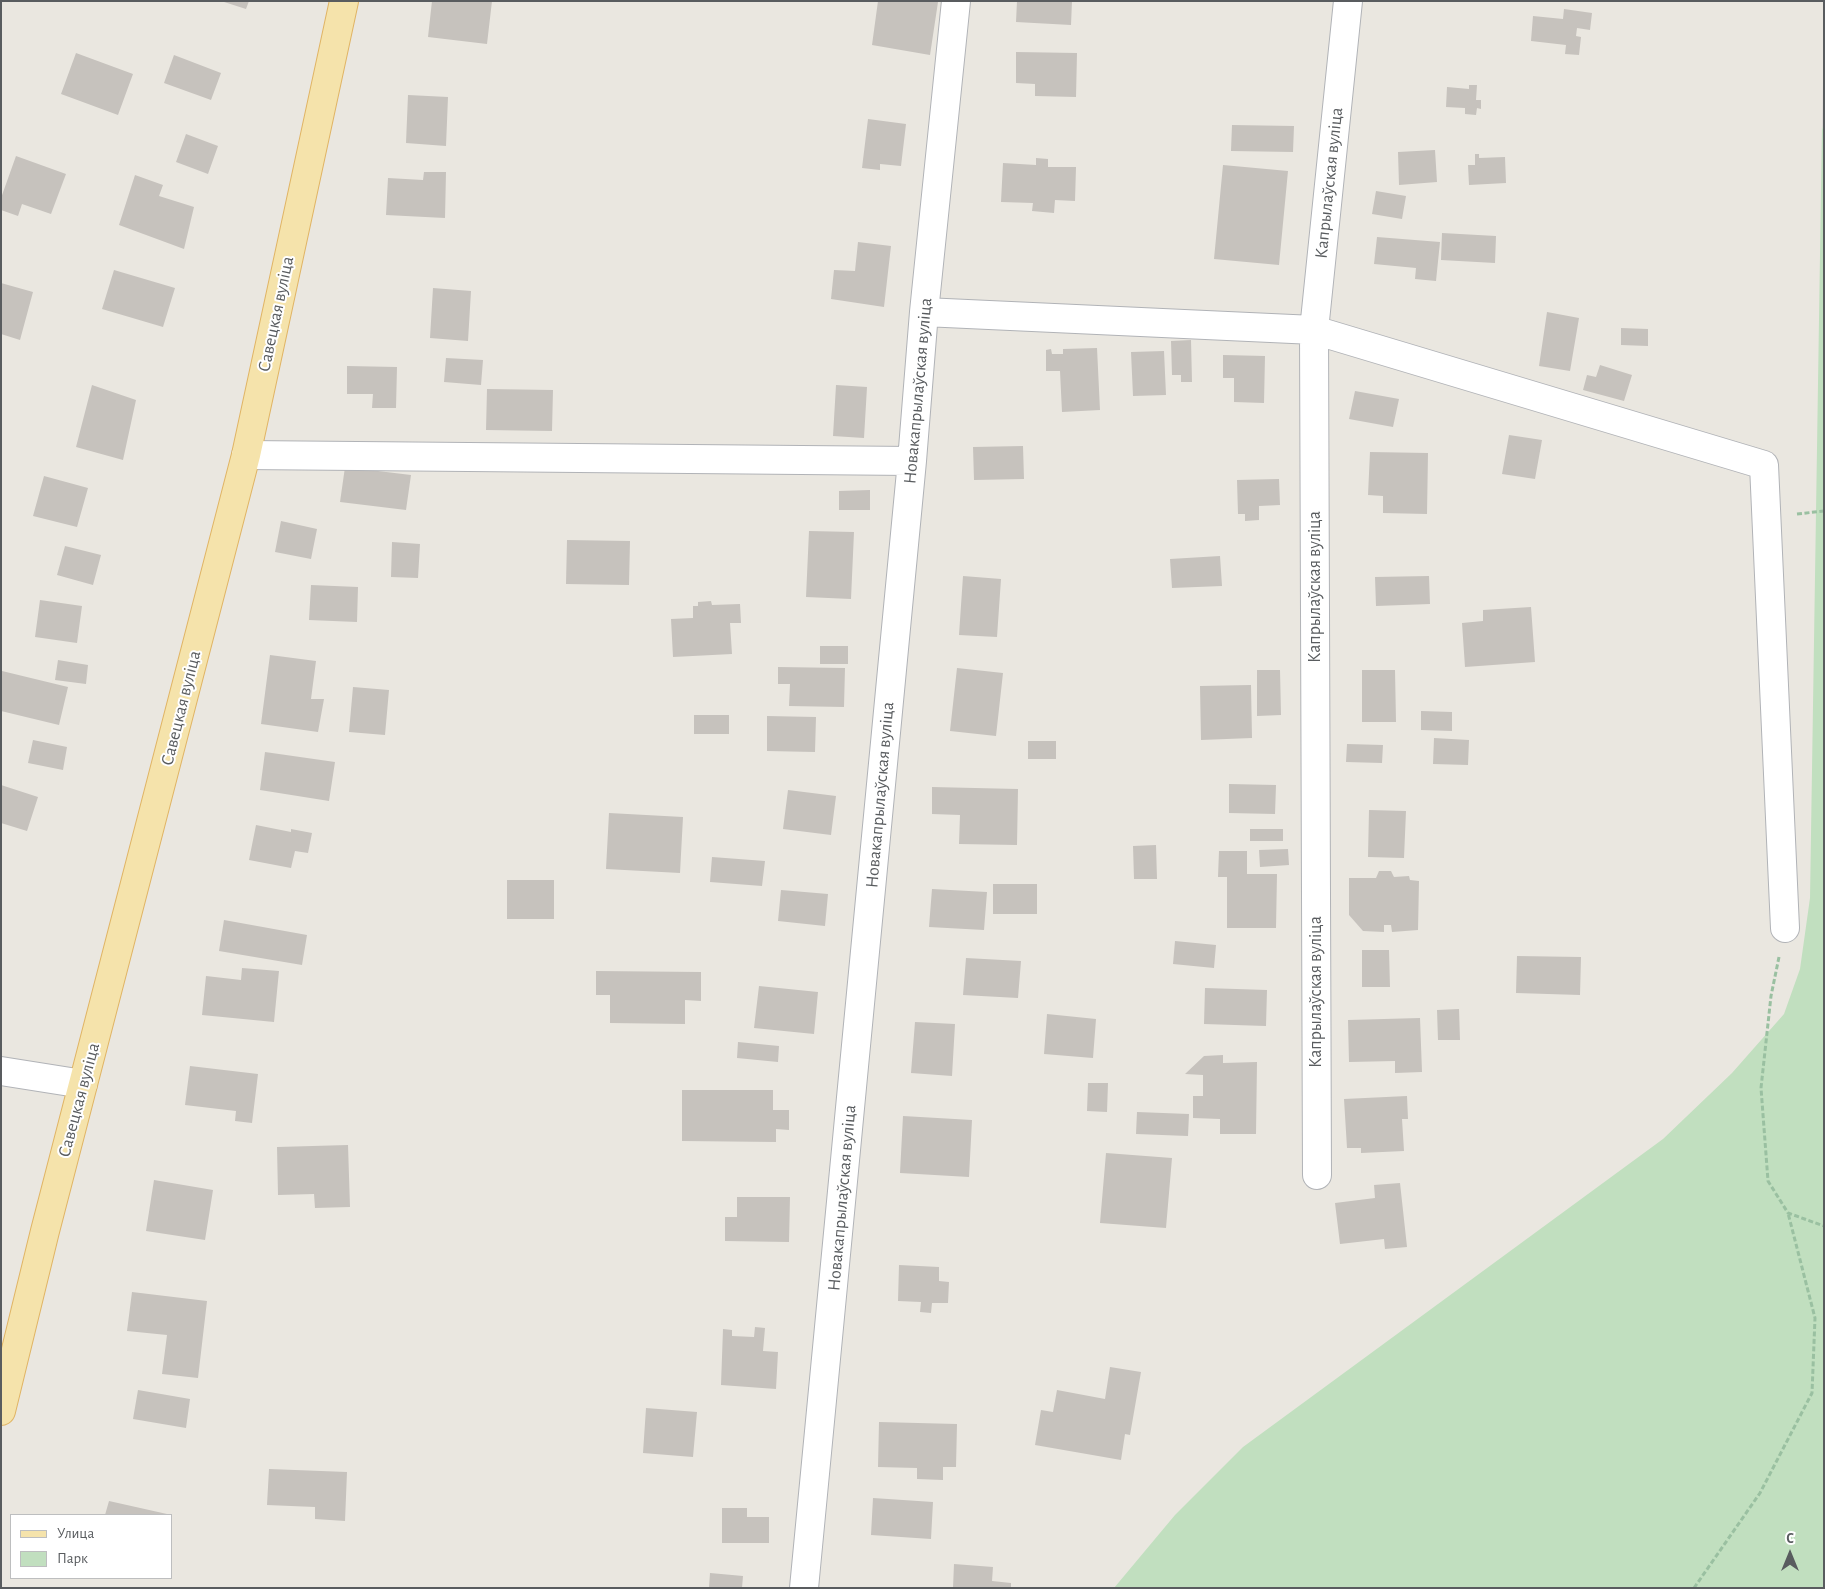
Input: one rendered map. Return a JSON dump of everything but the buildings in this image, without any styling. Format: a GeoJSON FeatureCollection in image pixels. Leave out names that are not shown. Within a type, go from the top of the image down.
{"type":"FeatureCollection","features":[{"type":"Feature","properties":{"kind":"main road","name":"Савецкая вуліца"},"geometry":{"type":"LineString","coordinates":[[1,1411],[44,1231],[246,456],[344,1]]}},
{"type":"Feature","properties":{"kind":"street","name":"Новакапрылаўская вуліца"},"geometry":{"type":"LineString","coordinates":[[804,1588],[912,461],[924,312],[956,1]]}},
{"type":"Feature","properties":{"kind":"street","name":"Капрылаўская вуліца"},"geometry":{"type":"LineString","coordinates":[[1317,1175],[1314,330],[1348,1]]}},
{"type":"Feature","properties":{"kind":"street"},"geometry":{"type":"LineString","coordinates":[[924,312],[1314,330],[1764,465],[1785,928]]}},
{"type":"Feature","properties":{"kind":"street"},"geometry":{"type":"LineString","coordinates":[[246,456],[912,461]]}},
{"type":"Feature","properties":{"kind":"street"},"geometry":{"type":"LineString","coordinates":[[1,1071],[83,1084]]}},
{"type":"Feature","properties":{"kind":"path"},"geometry":{"type":"LineString","coordinates":[[1694,1588],[1760,1492],[1812,1393],[1814,1318],[1788,1213],[1768,1181],[1761,1088],[1771,996],[1785,928]]}},
{"type":"Feature","properties":{"kind":"path"},"geometry":{"type":"LineString","coordinates":[[1788,1213],[1824,1226]]}},
{"type":"Feature","properties":{"kind":"shaded area"},"geometry":{"type":"Polygon","coordinates":[[[1824,38],[1824,134],[1822,126],[1824,38]]]}},
{"type":"Feature","properties":{"kind":"green space"},"geometry":{"type":"Polygon","coordinates":[[[1822,126],[1824,134],[1824,1588],[1114,1588],[1175,1515],[1243,1447],[1663,1139],[1732,1073],[1784,1014],[1800,969],[1810,898],[1822,126]]]}}]}
